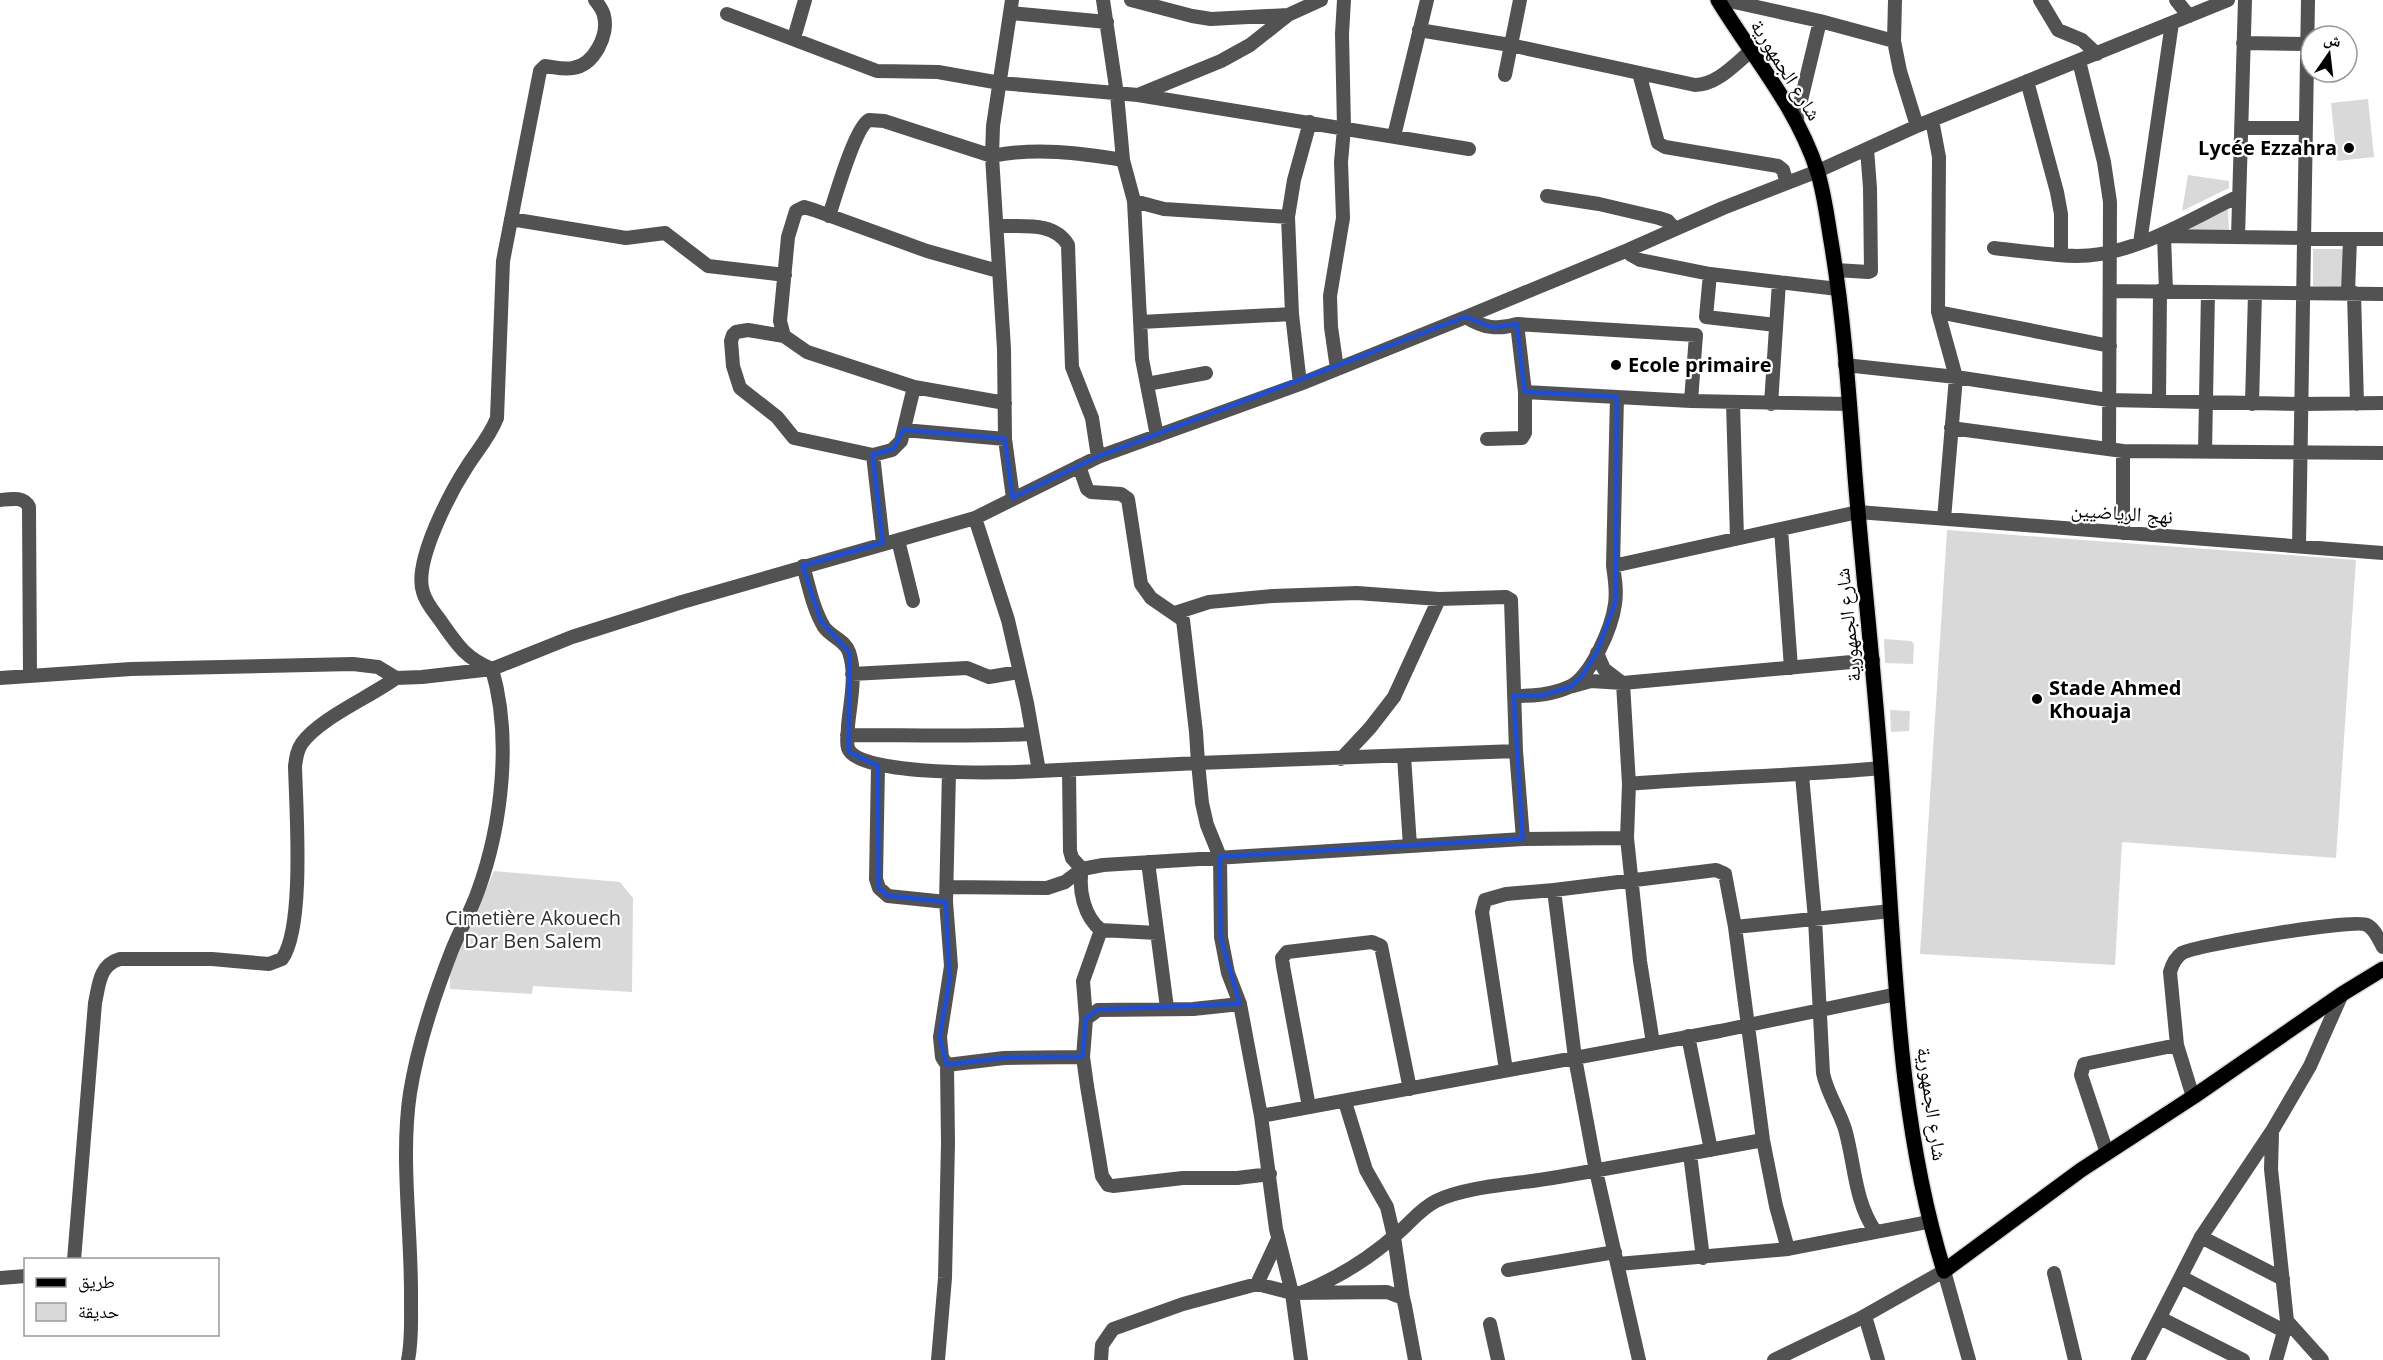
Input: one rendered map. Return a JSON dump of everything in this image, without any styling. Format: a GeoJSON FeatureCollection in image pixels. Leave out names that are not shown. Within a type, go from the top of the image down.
{"type":"FeatureCollection","features":[{"type":"Feature","properties":{"kind":"main road","name":"شارع الجمهورية"},"geometry":{"type":"LineString","coordinates":[[1718,0],[1796,121],[1818,171],[1836,270],[1873,660],[1897,994],[1909,1102],[1929,1222],[1944,1271]]}},
{"type":"Feature","properties":{"kind":"main road"},"geometry":{"type":"LineString","coordinates":[[1944,1271],[2107,1153],[2193,1097],[2342,994],[2383,969]]}},
{"type":"Feature","properties":{"kind":"main road"},"geometry":{"type":"LineString","coordinates":[[1934,1239],[1948,1251],[1971,1252]]}},
{"type":"Feature","properties":{"kind":"street"},"geometry":{"type":"LineString","coordinates":[[492,669],[463,653],[428,602],[421,583],[422,572],[432,537],[451,494],[469,463],[491,433],[497,418],[503,261],[540,71],[545,66],[574,68],[591,58],[602,39],[605,18],[595,0]]}},
{"type":"Feature","properties":{"kind":"street"},"geometry":{"type":"LineString","coordinates":[[794,38],[805,0]]}},
{"type":"Feature","properties":{"kind":"street"},"geometry":{"type":"LineString","coordinates":[[1103,0],[1117,94],[1123,160],[1134,201],[1142,359],[1157,436]]}},
{"type":"Feature","properties":{"kind":"street"},"geometry":{"type":"LineString","coordinates":[[1131,0],[1211,19],[1288,15]]}},
{"type":"Feature","properties":{"kind":"street"},"geometry":{"type":"LineString","coordinates":[[1138,95],[1221,62],[1250,45],[1288,15],[1321,0]]}},
{"type":"Feature","properties":{"kind":"street"},"geometry":{"type":"LineString","coordinates":[[1337,369],[1331,327],[1330,296],[1342,218],[1344,0]]}},
{"type":"Feature","properties":{"kind":"street"},"geometry":{"type":"LineString","coordinates":[[1394,136],[1427,0]]}},
{"type":"Feature","properties":{"kind":"street"},"geometry":{"type":"LineString","coordinates":[[1505,75],[1520,0]]}},
{"type":"Feature","properties":{"kind":"street"},"geometry":{"type":"LineString","coordinates":[[1725,0],[1820,21],[1894,41]]}},
{"type":"Feature","properties":{"kind":"street"},"geometry":{"type":"LineString","coordinates":[[1894,0],[1894,41],[1900,71],[1917,126]]}},
{"type":"Feature","properties":{"kind":"street"},"geometry":{"type":"LineString","coordinates":[[2040,0],[2058,30],[2082,40],[2097,54]]}},
{"type":"Feature","properties":{"kind":"street"},"geometry":{"type":"LineString","coordinates":[[2176,0],[2189,16]]}},
{"type":"Feature","properties":{"kind":"street"},"geometry":{"type":"LineString","coordinates":[[74,1258],[95,1004],[103,969],[108,963],[120,959],[212,959],[269,964],[282,959],[290,942],[298,867],[295,766],[297,754],[302,744],[323,725],[396,678],[492,669],[572,637],[682,602],[975,518],[1098,457],[1300,384],[1466,317],[1818,171],[1917,126],[2228,0]]}},
{"type":"Feature","properties":{"kind":"street"},"geometry":{"type":"LineString","coordinates":[[2238,237],[2244,0]]}},
{"type":"Feature","properties":{"kind":"street"},"geometry":{"type":"LineString","coordinates":[[2307,24],[2308,0]]}},
{"type":"Feature","properties":{"kind":"street"},"geometry":{"type":"LineString","coordinates":[[1013,498],[1005,439],[998,226],[992,156],[993,126],[1008,4],[1107,22]]}},
{"type":"Feature","properties":{"kind":"street"},"geometry":{"type":"LineString","coordinates":[[727,14],[877,71],[938,72],[1000,83],[1138,95],[1468,148]]}},
{"type":"Feature","properties":{"kind":"street"},"geometry":{"type":"LineString","coordinates":[[1796,121],[1820,21]]}},
{"type":"Feature","properties":{"kind":"street"},"geometry":{"type":"LineString","coordinates":[[2140,243],[2172,23]]}},
{"type":"Feature","properties":{"kind":"street"},"geometry":{"type":"LineString","coordinates":[[1419,30],[1510,45],[1695,85],[1705,85],[1714,81],[1752,50]]}},
{"type":"Feature","properties":{"kind":"street"},"geometry":{"type":"LineString","coordinates":[[2243,43],[2299,44]]}},
{"type":"Feature","properties":{"kind":"street"},"geometry":{"type":"LineString","coordinates":[[2079,61],[2107,181],[2110,252],[2108,400],[2116,450],[2124,533]]}},
{"type":"Feature","properties":{"kind":"street"},"geometry":{"type":"LineString","coordinates":[[1639,73],[1658,143],[1665,147],[1778,166],[1783,170],[1787,183]]}},
{"type":"Feature","properties":{"kind":"street"},"geometry":{"type":"LineString","coordinates":[[2027,81],[2057,192],[2061,214],[2061,254]]}},
{"type":"Feature","properties":{"kind":"street"},"geometry":{"type":"LineString","coordinates":[[2299,546],[2307,84]]}},
{"type":"Feature","properties":{"kind":"street"},"geometry":{"type":"LineString","coordinates":[[1932,120],[1939,157],[1938,312],[1956,377],[1944,519]]}},
{"type":"Feature","properties":{"kind":"street"},"geometry":{"type":"LineString","coordinates":[[829,216],[846,163],[867,121],[884,122],[992,156],[1008,153],[1076,153],[1123,160]]}},
{"type":"Feature","properties":{"kind":"street"},"geometry":{"type":"LineString","coordinates":[[1300,384],[1292,314],[1288,217],[1294,180],[1310,122]]}},
{"type":"Feature","properties":{"kind":"street"},"geometry":{"type":"LineString","coordinates":[[2241,128],[2306,128]]}},
{"type":"Feature","properties":{"kind":"street"},"geometry":{"type":"LineString","coordinates":[[1836,270],[1871,271],[1867,148]]}},
{"type":"Feature","properties":{"kind":"street"},"geometry":{"type":"LineString","coordinates":[[1547,196],[1599,204],[1659,218],[1668,222],[1675,229]]}},
{"type":"Feature","properties":{"kind":"street"},"geometry":{"type":"LineString","coordinates":[[1994,248],[2076,256],[2110,252],[2159,236],[2239,196]]}},
{"type":"Feature","properties":{"kind":"street"},"geometry":{"type":"LineString","coordinates":[[1134,201],[1164,208],[1288,217]]}},
{"type":"Feature","properties":{"kind":"street"},"geometry":{"type":"LineString","coordinates":[[784,336],[780,321],[788,237],[796,211],[800,208],[809,208],[927,251],[998,271]]}},
{"type":"Feature","properties":{"kind":"street"},"geometry":{"type":"LineString","coordinates":[[511,219],[627,238],[665,233],[708,266],[785,274]]}},
{"type":"Feature","properties":{"kind":"street"},"geometry":{"type":"LineString","coordinates":[[998,226],[1048,228],[1062,236],[1068,245],[1071,367],[1092,418],[1098,457]]}},
{"type":"Feature","properties":{"kind":"street"},"geometry":{"type":"LineString","coordinates":[[2159,236],[2383,239]]}},
{"type":"Feature","properties":{"kind":"street"},"geometry":{"type":"LineString","coordinates":[[2159,236],[2163,291],[2159,401]]}},
{"type":"Feature","properties":{"kind":"street"},"geometry":{"type":"LineString","coordinates":[[2350,239],[2357,404]]}},
{"type":"Feature","properties":{"kind":"street"},"geometry":{"type":"LineString","coordinates":[[1628,250],[1631,255],[1640,260],[1710,274],[1838,289]]}},
{"type":"Feature","properties":{"kind":"street"},"geometry":{"type":"LineString","coordinates":[[1690,401],[1696,335],[1699,323],[1706,317],[1710,274]]}},
{"type":"Feature","properties":{"kind":"street"},"geometry":{"type":"LineString","coordinates":[[1771,404],[1779,282]]}},
{"type":"Feature","properties":{"kind":"street"},"geometry":{"type":"LineString","coordinates":[[2110,291],[2383,294]]}},
{"type":"Feature","properties":{"kind":"street"},"geometry":{"type":"LineString","coordinates":[[2205,452],[2208,292]]}},
{"type":"Feature","properties":{"kind":"street"},"geometry":{"type":"LineString","coordinates":[[2252,404],[2255,292]]}},
{"type":"Feature","properties":{"kind":"street"},"geometry":{"type":"LineString","coordinates":[[1938,312],[2110,346]]}},
{"type":"Feature","properties":{"kind":"street"},"geometry":{"type":"LineString","coordinates":[[1141,322],[1292,314]]}},
{"type":"Feature","properties":{"kind":"street"},"geometry":{"type":"LineString","coordinates":[[1466,317],[1478,325],[1493,328],[1517,324],[1696,335]]}},
{"type":"Feature","properties":{"kind":"street"},"geometry":{"type":"LineString","coordinates":[[1706,317],[1776,325]]}},
{"type":"Feature","properties":{"kind":"street"},"geometry":{"type":"LineString","coordinates":[[1487,439],[1522,438],[1525,433],[1525,392],[1517,324]]}},
{"type":"Feature","properties":{"kind":"street"},"geometry":{"type":"LineString","coordinates":[[914,387],[901,441],[894,449],[873,455],[794,438],[777,417],[740,388],[733,366],[731,341],[736,332],[748,330],[784,336],[807,352],[914,387],[1005,403]]}},
{"type":"Feature","properties":{"kind":"street"},"geometry":{"type":"LineString","coordinates":[[1845,365],[1956,377],[2108,400],[2252,404],[2383,404]]}},
{"type":"Feature","properties":{"kind":"street"},"geometry":{"type":"LineString","coordinates":[[1147,384],[1206,373]]}},
{"type":"Feature","properties":{"kind":"street"},"geometry":{"type":"LineString","coordinates":[[1525,392],[1733,403],[1850,404]]}},
{"type":"Feature","properties":{"kind":"street"},"geometry":{"type":"LineString","coordinates":[[1570,687],[1588,669],[1613,614],[1616,602],[1613,566],[1617,398]]}},
{"type":"Feature","properties":{"kind":"street"},"geometry":{"type":"LineString","coordinates":[[1733,403],[1737,538]]}},
{"type":"Feature","properties":{"kind":"street"},"geometry":{"type":"LineString","coordinates":[[1951,428],[2116,450],[2383,453]]}},
{"type":"Feature","properties":{"kind":"street"},"geometry":{"type":"LineString","coordinates":[[904,430],[1005,439]]}},
{"type":"Feature","properties":{"kind":"street"},"geometry":{"type":"LineString","coordinates":[[873,455],[883,543]]}},
{"type":"Feature","properties":{"kind":"street"},"geometry":{"type":"LineString","coordinates":[[1079,466],[1087,489],[1091,492],[1120,494],[1128,499],[1141,584],[1151,598],[1184,622],[1202,803],[1207,825],[1220,856],[1221,938],[1228,973],[1240,1004],[1261,1116],[1278,1239],[1297,1293],[1301,1360]]}},
{"type":"Feature","properties":{"kind":"street"},"geometry":{"type":"LineString","coordinates":[[0,500],[22,500],[29,507],[30,676]]}},
{"type":"Feature","properties":{"kind":"street","name":"نهج الرياضيين"},"geometry":{"type":"LineString","coordinates":[[1613,566],[1858,512],[2383,553]]}},
{"type":"Feature","properties":{"kind":"street"},"geometry":{"type":"LineString","coordinates":[[975,518],[1008,620],[1039,771]]}},
{"type":"Feature","properties":{"kind":"street"},"geometry":{"type":"LineString","coordinates":[[1780,529],[1791,668]]}},
{"type":"Feature","properties":{"kind":"street"},"geometry":{"type":"LineString","coordinates":[[898,540],[913,602]]}},
{"type":"Feature","properties":{"kind":"street"},"geometry":{"type":"LineString","coordinates":[[803,567],[821,621],[828,633],[848,649],[852,674],[847,735],[849,752],[862,762],[878,766],[949,772],[1039,771],[1516,751]]}},
{"type":"Feature","properties":{"kind":"street"},"geometry":{"type":"LineString","coordinates":[[1174,613],[1209,602],[1273,596],[1357,593],[1439,599],[1506,597],[1511,600],[1516,751],[1523,839]]}},
{"type":"Feature","properties":{"kind":"street"},"geometry":{"type":"LineString","coordinates":[[1341,759],[1370,728],[1394,697],[1439,599]]}},
{"type":"Feature","properties":{"kind":"street"},"geometry":{"type":"LineString","coordinates":[[1597,652],[1604,669],[1623,683]]}},
{"type":"Feature","properties":{"kind":"street"},"geometry":{"type":"LineString","coordinates":[[1514,696],[1542,696],[1591,681],[1623,683],[1873,660]]}},
{"type":"Feature","properties":{"kind":"street"},"geometry":{"type":"LineString","coordinates":[[0,678],[131,669],[353,664],[378,667],[396,678]]}},
{"type":"Feature","properties":{"kind":"street"},"geometry":{"type":"LineString","coordinates":[[852,674],[968,668],[989,677],[1019,672]]}},
{"type":"Feature","properties":{"kind":"street"},"geometry":{"type":"LineString","coordinates":[[408,1360],[411,1345],[412,1268],[407,1148],[410,1094],[422,1036],[436,990],[477,894],[493,832],[504,752],[501,706],[492,669]]}},
{"type":"Feature","properties":{"kind":"street"},"geometry":{"type":"LineString","coordinates":[[1623,683],[1629,783],[1627,838],[1630,880],[1653,1043]]}},
{"type":"Feature","properties":{"kind":"street"},"geometry":{"type":"LineString","coordinates":[[847,735],[933,734],[971,737],[1032,734]]}},
{"type":"Feature","properties":{"kind":"street"},"geometry":{"type":"LineString","coordinates":[[1404,756],[1410,846]]}},
{"type":"Feature","properties":{"kind":"street"},"geometry":{"type":"LineString","coordinates":[[878,766],[876,879],[879,888],[888,896],[946,902]]}},
{"type":"Feature","properties":{"kind":"street"},"geometry":{"type":"LineString","coordinates":[[1629,783],[1715,777],[1802,775],[1881,768]]}},
{"type":"Feature","properties":{"kind":"street"},"geometry":{"type":"LineString","coordinates":[[1069,770],[1070,851],[1082,869],[1081,895],[1090,918],[1101,930],[1157,933]]}},
{"type":"Feature","properties":{"kind":"street"},"geometry":{"type":"LineString","coordinates":[[938,1360],[945,1278],[948,1143],[947,1065],[942,1057],[940,1037],[950,979],[946,902],[949,772]]}},
{"type":"Feature","properties":{"kind":"street"},"geometry":{"type":"LineString","coordinates":[[1802,775],[1815,919],[1825,1082],[1846,1131],[1862,1207],[1875,1230]]}},
{"type":"Feature","properties":{"kind":"street"},"geometry":{"type":"LineString","coordinates":[[947,887],[1047,888],[1065,882],[1082,869],[1103,865],[1220,856],[1523,839],[1627,838]]}},
{"type":"Feature","properties":{"kind":"street"},"geometry":{"type":"LineString","coordinates":[[1148,862],[1167,1008]]}},
{"type":"Feature","properties":{"kind":"street"},"geometry":{"type":"LineString","coordinates":[[1506,1070],[1483,905],[1491,897],[1716,870],[1721,872],[1728,878],[1763,1140],[1776,1206],[1788,1249]]}},
{"type":"Feature","properties":{"kind":"street"},"geometry":{"type":"LineString","coordinates":[[1554,890],[1575,1058],[1596,1171],[1639,1360]]}},
{"type":"Feature","properties":{"kind":"street"},"geometry":{"type":"LineString","coordinates":[[1735,927],[1891,911]]}},
{"type":"Feature","properties":{"kind":"street"},"geometry":{"type":"LineString","coordinates":[[2193,1097],[2176,1045],[2170,972],[2173,964],[2183,953],[2209,946],[2351,923],[2368,925],[2383,947]]}},
{"type":"Feature","properties":{"kind":"street"},"geometry":{"type":"LineString","coordinates":[[1101,930],[1083,981],[1086,1019],[1083,1057],[1094,1121],[1096,1149],[1102,1176],[1108,1185],[1183,1178],[1237,1178],[1270,1174]]}},
{"type":"Feature","properties":{"kind":"street"},"geometry":{"type":"LineString","coordinates":[[1309,1107],[1283,966],[1282,958],[1287,952],[1372,942],[1381,946],[1410,1089]]}},
{"type":"Feature","properties":{"kind":"street"},"geometry":{"type":"LineString","coordinates":[[1261,1116],[1749,1025],[1897,994]]}},
{"type":"Feature","properties":{"kind":"street"},"geometry":{"type":"LineString","coordinates":[[2138,1360],[2201,1238],[2272,1131],[2310,1066],[2342,994]]}},
{"type":"Feature","properties":{"kind":"street"},"geometry":{"type":"LineString","coordinates":[[1086,1019],[1098,1010],[1193,1009],[1240,1004]]}},
{"type":"Feature","properties":{"kind":"street"},"geometry":{"type":"LineString","coordinates":[[1688,1036],[1711,1149]]}},
{"type":"Feature","properties":{"kind":"street"},"geometry":{"type":"LineString","coordinates":[[2107,1153],[2081,1075],[2084,1064],[2176,1045]]}},
{"type":"Feature","properties":{"kind":"street"},"geometry":{"type":"LineString","coordinates":[[947,1065],[1004,1058],[1083,1057]]}},
{"type":"Feature","properties":{"kind":"street"},"geometry":{"type":"LineString","coordinates":[[1345,1102],[1365,1170],[1387,1207],[1415,1360]]}},
{"type":"Feature","properties":{"kind":"street"},"geometry":{"type":"LineString","coordinates":[[2272,1131],[2271,1169],[2283,1279],[2285,1326],[2276,1360]]}},
{"type":"Feature","properties":{"kind":"street"},"geometry":{"type":"LineString","coordinates":[[1297,1293],[1330,1281],[1394,1237],[1421,1210],[1436,1201],[1459,1193],[1596,1171],[1763,1140]]}},
{"type":"Feature","properties":{"kind":"street"},"geometry":{"type":"LineString","coordinates":[[1690,1154],[1703,1258]]}},
{"type":"Feature","properties":{"kind":"street"},"geometry":{"type":"LineString","coordinates":[[1508,1270],[1616,1258],[1703,1258],[1788,1249],[1875,1230],[1929,1222]]}},
{"type":"Feature","properties":{"kind":"street"},"geometry":{"type":"LineString","coordinates":[[2201,1238],[2283,1279]]}},
{"type":"Feature","properties":{"kind":"street"},"geometry":{"type":"LineString","coordinates":[[1257,1284],[1278,1239]]}},
{"type":"Feature","properties":{"kind":"street"},"geometry":{"type":"LineString","coordinates":[[1774,1360],[1865,1316],[1944,1271],[1969,1360]]}},
{"type":"Feature","properties":{"kind":"street"},"geometry":{"type":"LineString","coordinates":[[2054,1273],[2075,1360]]}},
{"type":"Feature","properties":{"kind":"street"},"geometry":{"type":"LineString","coordinates":[[0,1278],[24,1276]]}},
{"type":"Feature","properties":{"kind":"street"},"geometry":{"type":"LineString","coordinates":[[2181,1276],[2285,1326],[2322,1360]]}},
{"type":"Feature","properties":{"kind":"street"},"geometry":{"type":"LineString","coordinates":[[1101,1360],[1102,1345],[1113,1329],[1183,1304],[1257,1284],[1297,1293],[1387,1292],[1402,1298]]}},
{"type":"Feature","properties":{"kind":"street"},"geometry":{"type":"LineString","coordinates":[[1865,1316],[1878,1360]]}},
{"type":"Feature","properties":{"kind":"street"},"geometry":{"type":"LineString","coordinates":[[2160,1318],[2213,1354],[2243,1360]]}},
{"type":"Feature","properties":{"kind":"street"},"geometry":{"type":"LineString","coordinates":[[1490,1324],[1498,1360]]}},
{"type":"Feature","properties":{"kind":"highlighted area"},"geometry":{"type":"Polygon","coordinates":[[[1466,317],[1493,328],[1517,324],[1525,392],[1617,397],[1616,602],[1597,653],[1582,677],[1571,687],[1542,696],[1514,696],[1523,839],[1220,857],[1221,937],[1240,1004],[1098,1010],[1086,1019],[1083,1057],[1004,1058],[947,1065],[940,1037],[950,979],[946,902],[888,896],[879,888],[878,766],[849,752],[850,653],[821,621],[803,566],[883,543],[873,455],[894,449],[904,430],[1005,439],[1013,498],[1098,457],[1466,317]]]}},
{"type":"Feature","properties":{"kind":"green space"},"geometry":{"type":"Polygon","coordinates":[[[2368,99],[2374,157],[2337,161],[2331,103],[2368,99]]]}},
{"type":"Feature","properties":{"kind":"green space"},"geometry":{"type":"Polygon","coordinates":[[[2188,175],[2229,181],[2229,188],[2182,211],[2188,175]]]}},
{"type":"Feature","properties":{"kind":"green space"},"geometry":{"type":"Polygon","coordinates":[[[2228,210],[2229,232],[2186,232],[2186,229],[2228,210]]]}},
{"type":"Feature","properties":{"kind":"green space"},"geometry":{"type":"Polygon","coordinates":[[[2313,249],[2344,249],[2344,287],[2313,286],[2313,249]]]}},
{"type":"Feature","properties":{"kind":"green space"},"geometry":{"type":"Polygon","coordinates":[[[1947,530],[2356,560],[2336,858],[2122,842],[2115,965],[1920,954],[1947,530]]]}},
{"type":"Feature","properties":{"kind":"green space"},"geometry":{"type":"Polygon","coordinates":[[[1884,639],[1911,641],[1914,644],[1913,664],[1885,663],[1884,639]]]}},
{"type":"Feature","properties":{"kind":"green space"},"geometry":{"type":"Polygon","coordinates":[[[1890,710],[1910,711],[1909,731],[1891,732],[1890,710]]]}},
{"type":"Feature","properties":{"kind":"green space","name":"Cimetière Akouech Dar Ben Salem"},"geometry":{"type":"Polygon","coordinates":[[[494,871],[620,882],[633,898],[632,992],[533,986],[532,994],[450,989],[450,973],[494,871]]]}},
{"type":"Feature","properties":{"kind":"place","name":"Lycée Ezzahra"},"geometry":{"type":"Point","coordinates":[2349,148]}},
{"type":"Feature","properties":{"kind":"place","name":"Ecole primaire"},"geometry":{"type":"Point","coordinates":[1616,365]}},
{"type":"Feature","properties":{"kind":"place","name":"Stade Ahmed Khouaja"},"geometry":{"type":"Point","coordinates":[2037,699]}}]}
